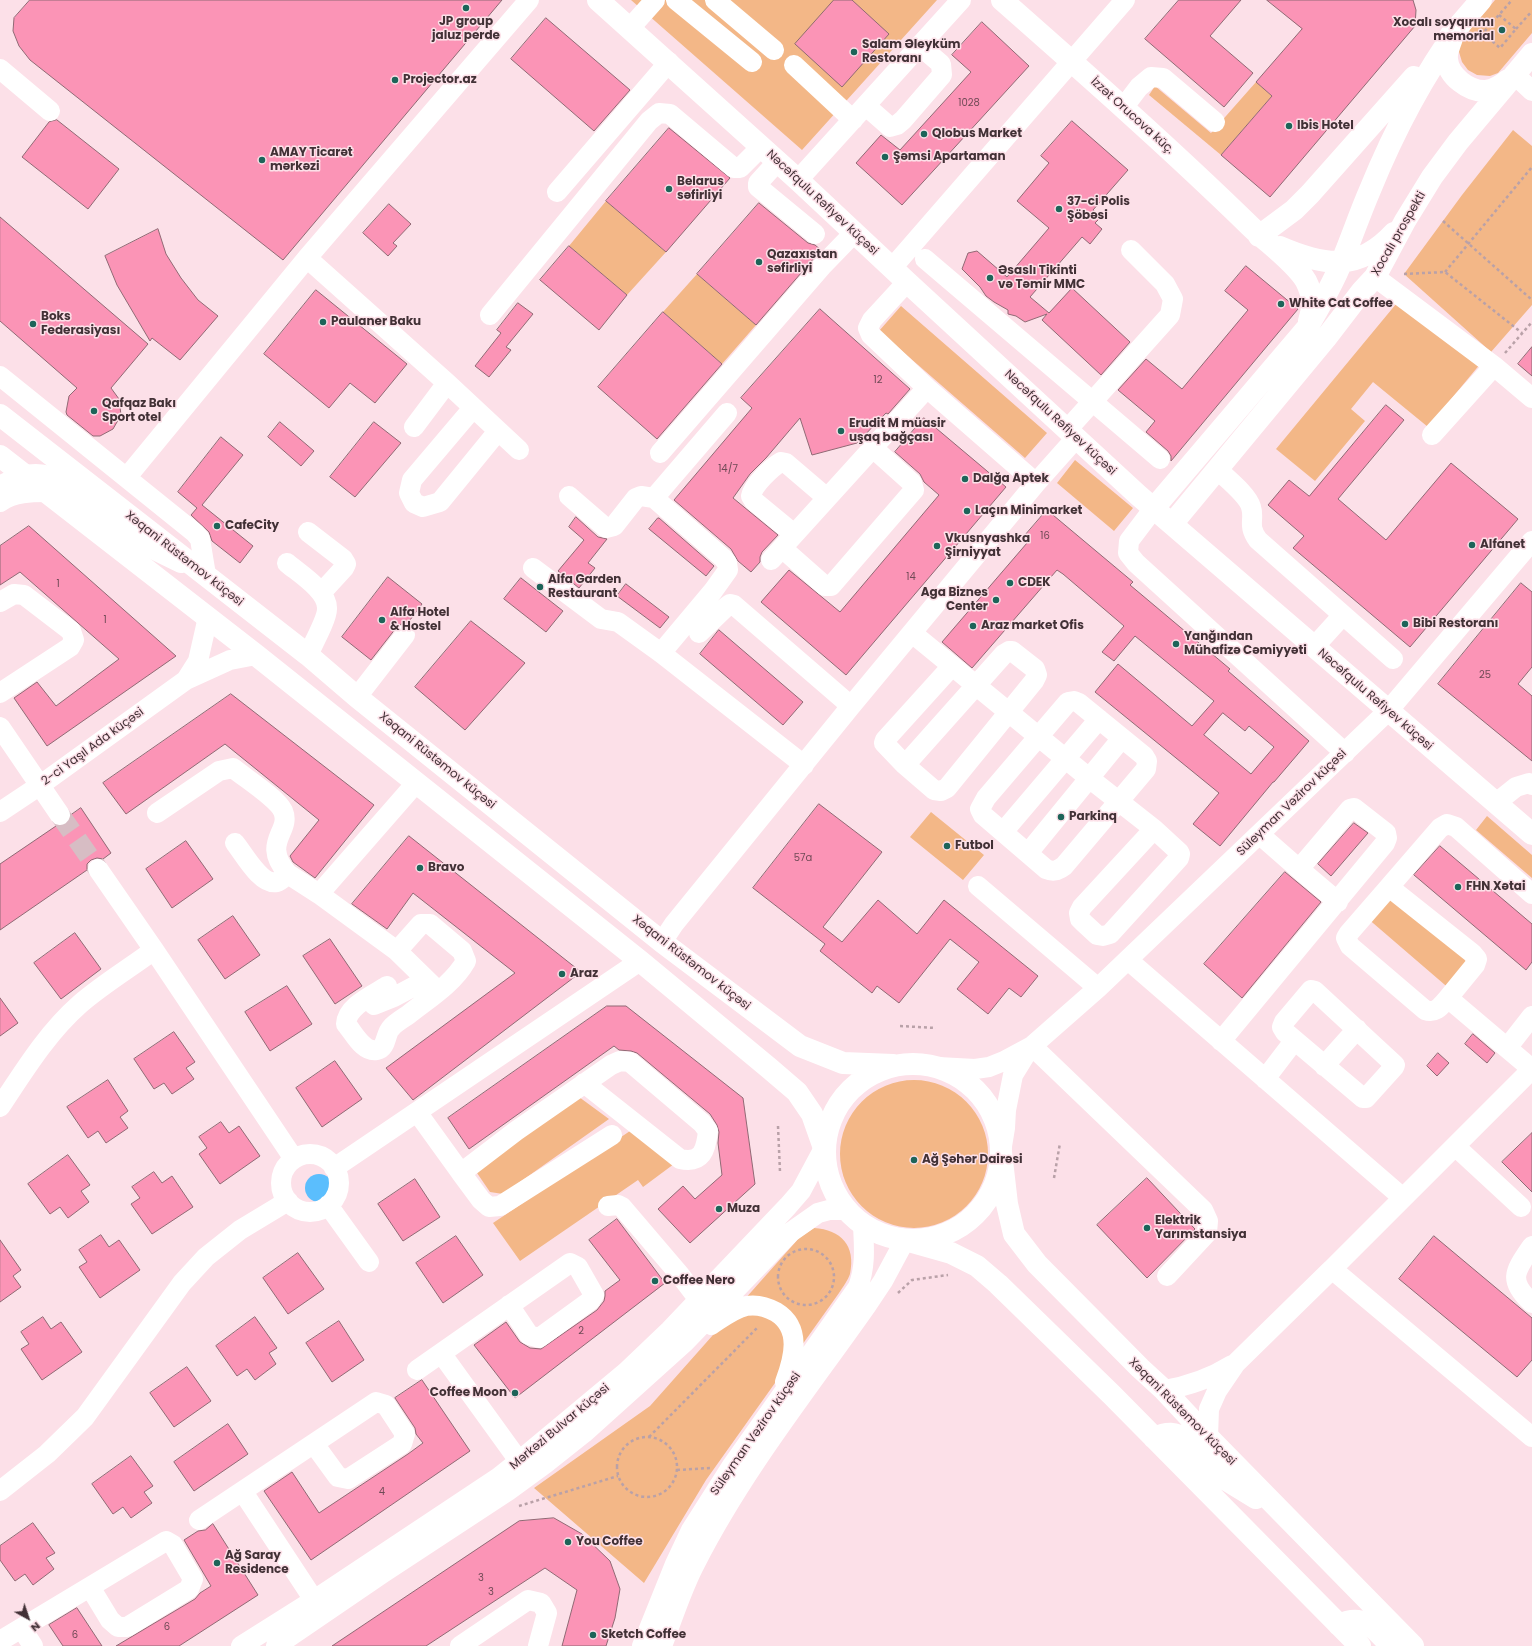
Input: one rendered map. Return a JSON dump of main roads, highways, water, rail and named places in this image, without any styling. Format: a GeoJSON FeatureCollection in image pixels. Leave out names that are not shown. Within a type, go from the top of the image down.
{"type":"FeatureCollection","features":[{"type":"Feature","properties":{"kind":"main road","name":"Nəcəfqulu Rəfiyev küçəsi"},"geometry":{"type":"LineString","coordinates":[[598,0],[669,62],[1154,508],[1532,834]]}},
{"type":"Feature","properties":{"kind":"main road","name":"İzzət Orucova küç."},"geometry":{"type":"LineString","coordinates":[[1002,0],[1122,108],[1259,236]]}},
{"type":"Feature","properties":{"kind":"main road"},"geometry":{"type":"LineString","coordinates":[[1259,236],[1294,210],[1310,194],[1481,0]]}},
{"type":"Feature","properties":{"kind":"main road"},"geometry":{"type":"LineString","coordinates":[[1460,25],[1448,48],[1447,59],[1450,69],[1457,79],[1476,90],[1485,91],[1494,89],[1503,84],[1514,74]]}},
{"type":"Feature","properties":{"kind":"main road"},"geometry":{"type":"LineString","coordinates":[[1154,508],[1307,328],[1342,262],[1370,189],[1401,120],[1426,74],[1460,25]]}},
{"type":"Feature","properties":{"kind":"main road","name":"Xocalı prospekti"},"geometry":{"type":"LineString","coordinates":[[1172,524],[1375,277],[1405,221],[1432,177],[1458,142],[1532,54]]}},
{"type":"Feature","properties":{"kind":"main road"},"geometry":{"type":"LineString","coordinates":[[1259,236],[1300,256],[1321,262],[1342,262],[1361,257],[1374,251],[1405,221]]}},
{"type":"Feature","properties":{"kind":"main road"},"geometry":{"type":"LineString","coordinates":[[1259,236],[1296,268],[1305,280],[1312,294],[1313,308],[1307,328]]}},
{"type":"Feature","properties":{"kind":"main road"},"geometry":{"type":"LineString","coordinates":[[1342,262],[1375,277]]}},
{"type":"Feature","properties":{"kind":"main road","name":"Xəqani Rüstəmov küçəsi"},"geometry":{"type":"LineString","coordinates":[[0,415],[308,655],[357,697],[662,942],[800,1046],[843,1064],[893,1065]]}},
{"type":"Feature","properties":{"kind":"main road"},"geometry":{"type":"LineString","coordinates":[[0,456],[208,617],[640,961],[797,1092],[812,1114],[824,1148],[829,1181],[838,1200],[846,1210],[863,1225],[883,1235],[950,1253],[977,1266],[998,1284],[1154,1438],[1360,1646]]}},
{"type":"Feature","properties":{"kind":"main road"},"geometry":{"type":"LineString","coordinates":[[824,1148],[830,1120],[845,1095],[866,1076],[879,1070],[893,1065],[908,1063],[938,1067],[952,1072],[966,1080],[977,1091],[986,1102],[997,1126],[1001,1152],[1000,1166],[990,1194],[972,1217],[960,1226],[934,1237],[919,1240],[905,1240]]}},
{"type":"Feature","properties":{"kind":"main road","name":"Xəqani Rüstəmov küçəsi"},"geometry":{"type":"LineString","coordinates":[[1001,1152],[1009,1217],[1014,1234],[1036,1264],[1134,1363],[1164,1390],[1208,1437],[1413,1646]]}},
{"type":"Feature","properties":{"kind":"main road"},"geometry":{"type":"LineString","coordinates":[[1154,1438],[1163,1434],[1172,1433],[1180,1435],[1187,1440],[1225,1479],[1284,1515]]}},
{"type":"Feature","properties":{"kind":"main road"},"geometry":{"type":"LineString","coordinates":[[1339,1625],[1349,1620],[1358,1620],[1366,1623],[1374,1628],[1391,1646]]}},
{"type":"Feature","properties":{"kind":"water"},"geometry":{"type":"Polygon","coordinates":[[[319,1174],[329,1178],[333,1188],[329,1198],[319,1202],[309,1198],[305,1188],[309,1178],[319,1174]]]}},
{"type":"Feature","properties":{"kind":"tunnel"},"geometry":{"type":"LineString","coordinates":[[60,815],[98,869]]}},
{"type":"Feature","properties":{"kind":"place","name":"JP group jaluz perde"},"geometry":{"type":"Point","coordinates":[466,8]}},
{"type":"Feature","properties":{"kind":"place","name":"Xocalı soyqırımı memorial"},"geometry":{"type":"Point","coordinates":[1502,30]}},
{"type":"Feature","properties":{"kind":"place","name":"Salam Əleyküm Restoranı"},"geometry":{"type":"Point","coordinates":[854,52]}},
{"type":"Feature","properties":{"kind":"place","name":"Projector.az"},"geometry":{"type":"Point","coordinates":[395,80]}},
{"type":"Feature","properties":{"kind":"place","name":"Ibis Hotel"},"geometry":{"type":"Point","coordinates":[1289,126]}},
{"type":"Feature","properties":{"kind":"place","name":"Qlobus Market"},"geometry":{"type":"Point","coordinates":[924,134]}},
{"type":"Feature","properties":{"kind":"place","name":"Şəmsi Apartaman"},"geometry":{"type":"Point","coordinates":[885,157]}},
{"type":"Feature","properties":{"kind":"place","name":"AMAY Ticarət mərkəzi"},"geometry":{"type":"Point","coordinates":[262,160]}},
{"type":"Feature","properties":{"kind":"place","name":"Belarus səfirliyi"},"geometry":{"type":"Point","coordinates":[669,189]}},
{"type":"Feature","properties":{"kind":"place","name":"37-ci Polis Şöbəsi"},"geometry":{"type":"Point","coordinates":[1059,209]}},
{"type":"Feature","properties":{"kind":"place","name":"Qazaxıstan səfirliyi"},"geometry":{"type":"Point","coordinates":[759,262]}},
{"type":"Feature","properties":{"kind":"place","name":"Əsaslı Tikinti və Təmir MMC"},"geometry":{"type":"Point","coordinates":[990,278]}},
{"type":"Feature","properties":{"kind":"place","name":"White Cat Coffee"},"geometry":{"type":"Point","coordinates":[1281,304]}},
{"type":"Feature","properties":{"kind":"place","name":"Paulaner Baku"},"geometry":{"type":"Point","coordinates":[323,322]}},
{"type":"Feature","properties":{"kind":"place","name":"Boks Federasiyası"},"geometry":{"type":"Point","coordinates":[33,324]}},
{"type":"Feature","properties":{"kind":"place","name":"Qafqaz Bakı Sport otel"},"geometry":{"type":"Point","coordinates":[94,411]}},
{"type":"Feature","properties":{"kind":"place","name":"Erudit M müasir uşaq bağçası"},"geometry":{"type":"Point","coordinates":[841,431]}},
{"type":"Feature","properties":{"kind":"place","name":"Dalğa Aptek"},"geometry":{"type":"Point","coordinates":[965,479]}},
{"type":"Feature","properties":{"kind":"place","name":"Laçın Minimarket"},"geometry":{"type":"Point","coordinates":[967,511]}},
{"type":"Feature","properties":{"kind":"place","name":"CafeCity"},"geometry":{"type":"Point","coordinates":[217,526]}},
{"type":"Feature","properties":{"kind":"place","name":"Alfanet"},"geometry":{"type":"Point","coordinates":[1472,545]}},
{"type":"Feature","properties":{"kind":"place","name":"Vkusnyashka Şirniyyat"},"geometry":{"type":"Point","coordinates":[937,546]}},
{"type":"Feature","properties":{"kind":"place","name":"CDEK"},"geometry":{"type":"Point","coordinates":[1010,583]}},
{"type":"Feature","properties":{"kind":"place","name":"Alfa Garden Restaurant"},"geometry":{"type":"Point","coordinates":[540,587]}},
{"type":"Feature","properties":{"kind":"place","name":"Aga Biznes Center"},"geometry":{"type":"Point","coordinates":[996,600]}},
{"type":"Feature","properties":{"kind":"place","name":"Alfa Hotel & Hostel"},"geometry":{"type":"Point","coordinates":[382,620]}},
{"type":"Feature","properties":{"kind":"place","name":"‌Bibi Restoranı"},"geometry":{"type":"Point","coordinates":[1405,624]}},
{"type":"Feature","properties":{"kind":"place","name":"Araz market Ofis"},"geometry":{"type":"Point","coordinates":[973,626]}},
{"type":"Feature","properties":{"kind":"place","name":"Yanğından Mühafizə Cəmiyyəti"},"geometry":{"type":"Point","coordinates":[1176,644]}},
{"type":"Feature","properties":{"kind":"place","name":"Parkinq"},"geometry":{"type":"Point","coordinates":[1061,817]}},
{"type":"Feature","properties":{"kind":"place","name":"Futbol"},"geometry":{"type":"Point","coordinates":[947,846]}},
{"type":"Feature","properties":{"kind":"place","name":"Bravo"},"geometry":{"type":"Point","coordinates":[420,868]}},
{"type":"Feature","properties":{"kind":"place","name":"FHN Xətai"},"geometry":{"type":"Point","coordinates":[1458,887]}},
{"type":"Feature","properties":{"kind":"place","name":"Araz"},"geometry":{"type":"Point","coordinates":[562,974]}},
{"type":"Feature","properties":{"kind":"place","name":"Ağ Şəhər Dairəsi"},"geometry":{"type":"Point","coordinates":[914,1160]}},
{"type":"Feature","properties":{"kind":"place","name":"Muza"},"geometry":{"type":"Point","coordinates":[719,1209]}},
{"type":"Feature","properties":{"kind":"place","name":"Elektrik Yarımstansiya"},"geometry":{"type":"Point","coordinates":[1147,1228]}},
{"type":"Feature","properties":{"kind":"place","name":"Coffee Nero"},"geometry":{"type":"Point","coordinates":[655,1281]}},
{"type":"Feature","properties":{"kind":"place","name":"Coffee Moon"},"geometry":{"type":"Point","coordinates":[515,1393]}},
{"type":"Feature","properties":{"kind":"place","name":"You Coffee"},"geometry":{"type":"Point","coordinates":[568,1542]}},
{"type":"Feature","properties":{"kind":"place","name":"Ağ Saray Residence"},"geometry":{"type":"Point","coordinates":[217,1563]}},
{"type":"Feature","properties":{"kind":"place","name":"Sketch Coffee"},"geometry":{"type":"Point","coordinates":[593,1635]}}]}
